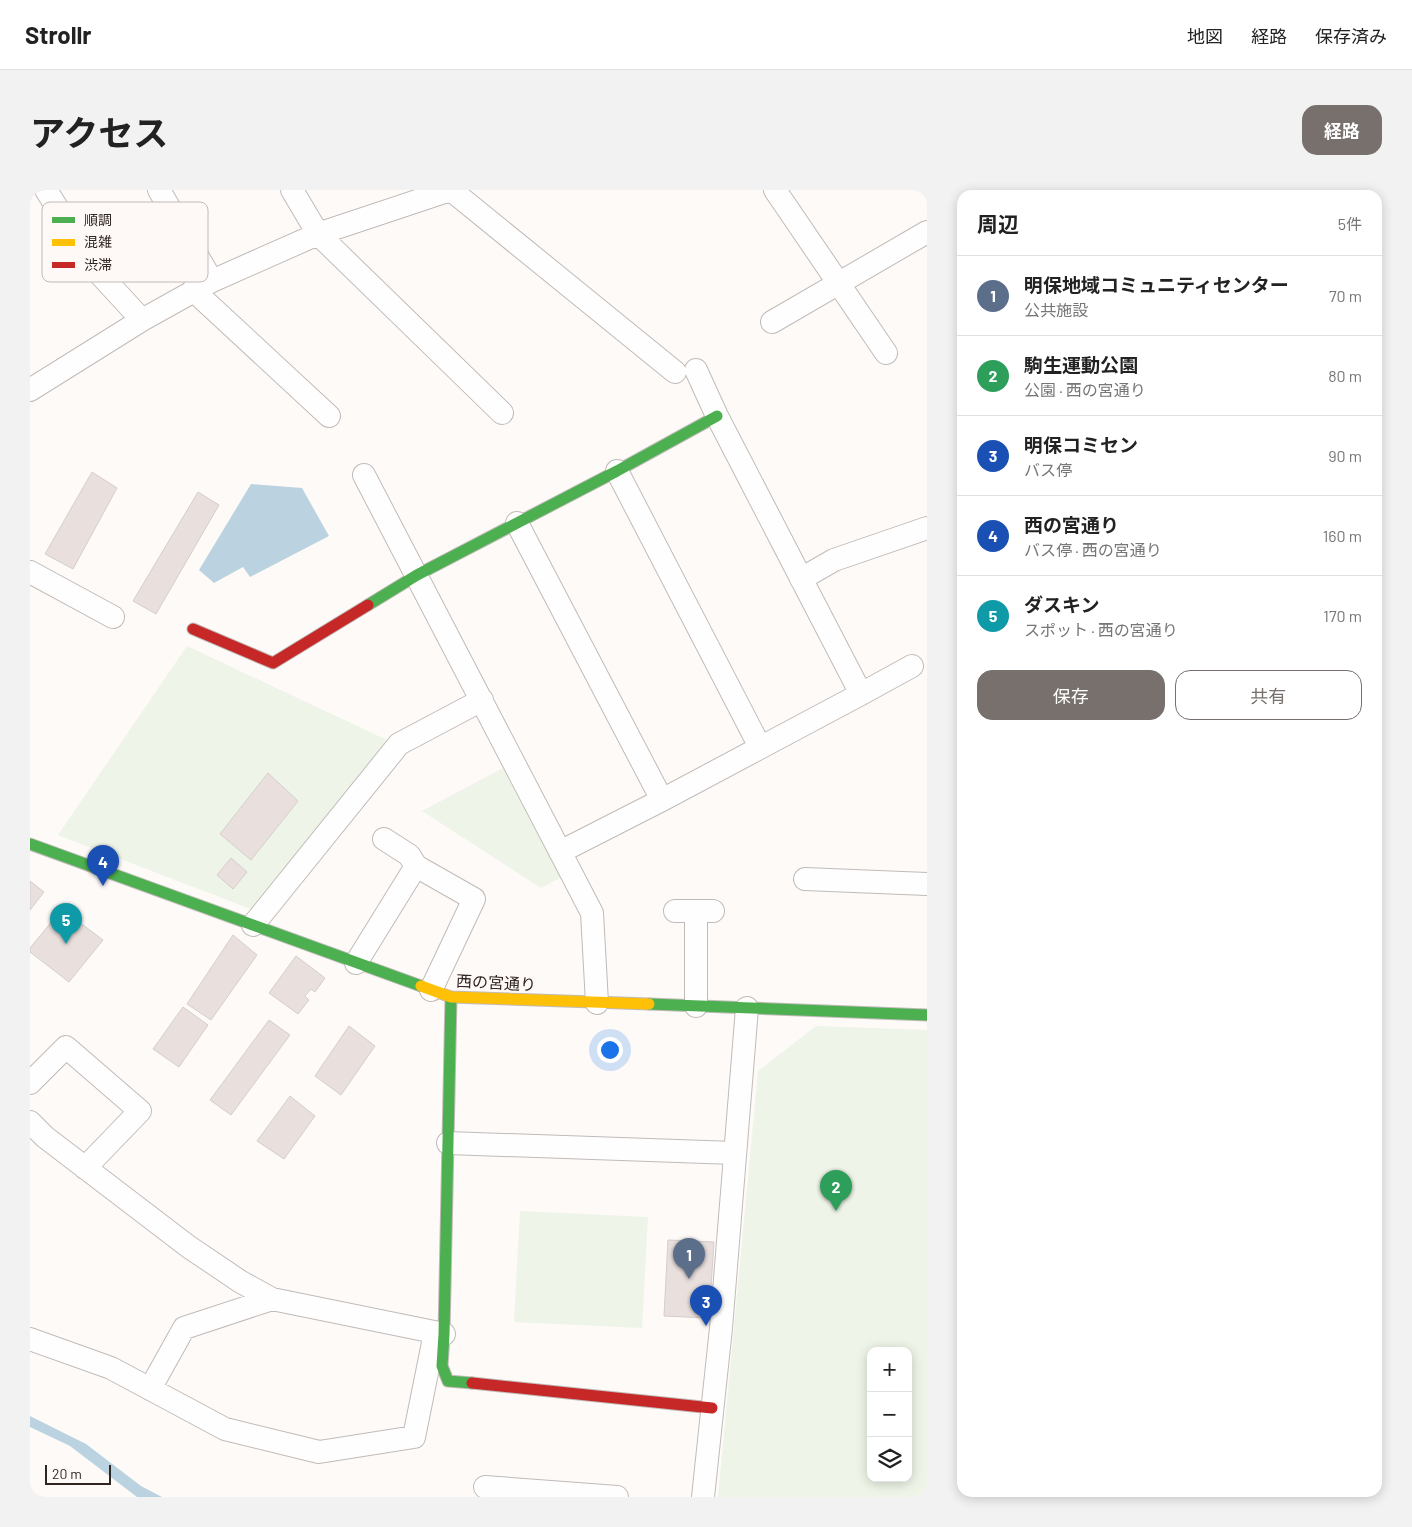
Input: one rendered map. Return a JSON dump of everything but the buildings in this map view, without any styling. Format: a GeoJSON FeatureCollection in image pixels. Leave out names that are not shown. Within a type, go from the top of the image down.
{"type":"FeatureCollection","features":[{"type":"Feature","properties":{"kind":"street"},"geometry":{"type":"LineString","coordinates":[[30,192],[34,190]]}},
{"type":"Feature","properties":{"kind":"street"},"geometry":{"type":"LineString","coordinates":[[46,190],[54,202]]}},
{"type":"Feature","properties":{"kind":"street"},"geometry":{"type":"LineString","coordinates":[[159,190],[164,202]]}},
{"type":"Feature","properties":{"kind":"street"},"geometry":{"type":"LineString","coordinates":[[292,190],[318,234],[502,413]]}},
{"type":"Feature","properties":{"kind":"street"},"geometry":{"type":"LineString","coordinates":[[30,390],[202,285],[318,234],[412,196],[451,190],[686,371],[717,416],[861,694]]}},
{"type":"Feature","properties":{"kind":"street"},"geometry":{"type":"LineString","coordinates":[[774,190],[886,353]]}},
{"type":"Feature","properties":{"kind":"street"},"geometry":{"type":"LineString","coordinates":[[772,322],[927,232]]}},
{"type":"Feature","properties":{"kind":"street"},"geometry":{"type":"LineString","coordinates":[[107,282],[142,320]]}},
{"type":"Feature","properties":{"kind":"street"},"geometry":{"type":"LineString","coordinates":[[201,282],[329,416]]}},
{"type":"Feature","properties":{"kind":"street"},"geometry":{"type":"LineString","coordinates":[[193,629],[273,663],[417,575],[617,471],[717,416]]}},
{"type":"Feature","properties":{"kind":"street"},"geometry":{"type":"LineString","coordinates":[[617,471],[760,747]]}},
{"type":"Feature","properties":{"kind":"street"},"geometry":{"type":"LineString","coordinates":[[364,474],[592,913],[597,1002]]}},
{"type":"Feature","properties":{"kind":"street"},"geometry":{"type":"LineString","coordinates":[[518,523],[662,800]]}},
{"type":"Feature","properties":{"kind":"street"},"geometry":{"type":"LineString","coordinates":[[801,579],[834,560],[927,528]]}},
{"type":"Feature","properties":{"kind":"street"},"geometry":{"type":"LineString","coordinates":[[30,572],[114,617]]}},
{"type":"Feature","properties":{"kind":"street"},"geometry":{"type":"LineString","coordinates":[[560,852],[662,800],[912,666]]}},
{"type":"Feature","properties":{"kind":"street"},"geometry":{"type":"LineString","coordinates":[[253,925],[399,744],[482,700]]}},
{"type":"Feature","properties":{"kind":"street"},"geometry":{"type":"LineString","coordinates":[[384,839],[409,855],[416,866],[474,899],[441,994],[448,1143],[440,1334],[442,1366],[448,1382],[712,1408]]}},
{"type":"Feature","properties":{"kind":"street","name":"西の宮通り"},"geometry":{"type":"LineString","coordinates":[[30,844],[441,994],[927,1015]]}},
{"type":"Feature","properties":{"kind":"street"},"geometry":{"type":"LineString","coordinates":[[356,963],[416,866]]}},
{"type":"Feature","properties":{"kind":"street"},"geometry":{"type":"LineString","coordinates":[[805,879],[927,884]]}},
{"type":"Feature","properties":{"kind":"street"},"geometry":{"type":"LineString","coordinates":[[694,911],[696,1006]]}},
{"type":"Feature","properties":{"kind":"street"},"geometry":{"type":"LineString","coordinates":[[703,1497],[748,1008]]}},
{"type":"Feature","properties":{"kind":"street"},"geometry":{"type":"LineString","coordinates":[[30,1083],[66,1047],[140,1111],[85,1168]]}},
{"type":"Feature","properties":{"kind":"street"},"geometry":{"type":"LineString","coordinates":[[30,1122],[45,1137],[189,1247],[241,1282],[272,1298],[440,1334]]}},
{"type":"Feature","properties":{"kind":"street"},"geometry":{"type":"LineString","coordinates":[[448,1143],[734,1153]]}},
{"type":"Feature","properties":{"kind":"street"},"geometry":{"type":"LineString","coordinates":[[150,1389],[184,1328],[272,1298]]}},
{"type":"Feature","properties":{"kind":"street"},"geometry":{"type":"LineString","coordinates":[[30,1339],[111,1368],[225,1429],[319,1452],[414,1437],[440,1334]]}},
{"type":"Feature","properties":{"kind":"street"},"geometry":{"type":"LineString","coordinates":[[485,1486],[617,1497]]}},
{"type":"Feature","properties":{"kind":"shaded area"},"geometry":{"type":"Polygon","coordinates":[[[187,646],[389,741],[256,911],[58,835],[187,646]],[[268,773],[220,834],[251,860],[298,801],[268,773]]]}},
{"type":"Feature","properties":{"kind":"shaded area"},"geometry":{"type":"Polygon","coordinates":[[[503,768],[562,877],[541,888],[422,811],[503,768]]]}},
{"type":"Feature","properties":{"kind":"shaded area"},"geometry":{"type":"Polygon","coordinates":[[[816,1026],[927,1030],[927,1497],[718,1497],[758,1071],[816,1026]]]}},
{"type":"Feature","properties":{"kind":"shaded area"},"geometry":{"type":"Polygon","coordinates":[[[520,1211],[648,1217],[642,1328],[514,1322],[520,1211]]]}},
{"type":"Feature","properties":{"kind":"water"},"geometry":{"type":"Polygon","coordinates":[[[251,484],[302,488],[329,536],[250,577],[243,567],[214,583],[199,570],[251,484]]]}},
{"type":"Feature","properties":{"kind":"water"},"geometry":{"type":"Polygon","coordinates":[[[30,1416],[86,1444],[141,1486],[162,1497],[137,1497],[70,1446],[30,1427],[30,1416]]]}},
{"type":"Feature","properties":{"kind":"traffic: fast"},"geometry":{"type":"LineString","coordinates":[[368,605],[417,575],[617,471],[717,416]]}},
{"type":"Feature","properties":{"kind":"traffic: fast"},"geometry":{"type":"LineString","coordinates":[[30,844],[421,986]]}},
{"type":"Feature","properties":{"kind":"traffic: fast"},"geometry":{"type":"LineString","coordinates":[[451,997],[442,1366],[448,1381],[472,1383]]}},
{"type":"Feature","properties":{"kind":"traffic: fast"},"geometry":{"type":"LineString","coordinates":[[649,1004],[927,1015]]}},
{"type":"Feature","properties":{"kind":"traffic: slow"},"geometry":{"type":"LineString","coordinates":[[421,986],[451,997],[649,1004]]}},
{"type":"Feature","properties":{"kind":"traffic: jam"},"geometry":{"type":"LineString","coordinates":[[193,629],[273,663],[368,605]]}},
{"type":"Feature","properties":{"kind":"traffic: jam"},"geometry":{"type":"LineString","coordinates":[[472,1383],[712,1408]]}},
{"type":"Feature","properties":{"kind":"place","name":"西の宮通り"},"geometry":{"type":"Point","coordinates":[103,886]}},
{"type":"Feature","properties":{"kind":"place","name":"ダスキン"},"geometry":{"type":"Point","coordinates":[66,944]}},
{"type":"Feature","properties":{"kind":"place","name":"駒生運動公園"},"geometry":{"type":"Point","coordinates":[836,1211]}},
{"type":"Feature","properties":{"kind":"place","name":"明保地域コミュニティセンター"},"geometry":{"type":"Point","coordinates":[689,1279]}},
{"type":"Feature","properties":{"kind":"place","name":"明保コミセン"},"geometry":{"type":"Point","coordinates":[706,1326]}}]}
